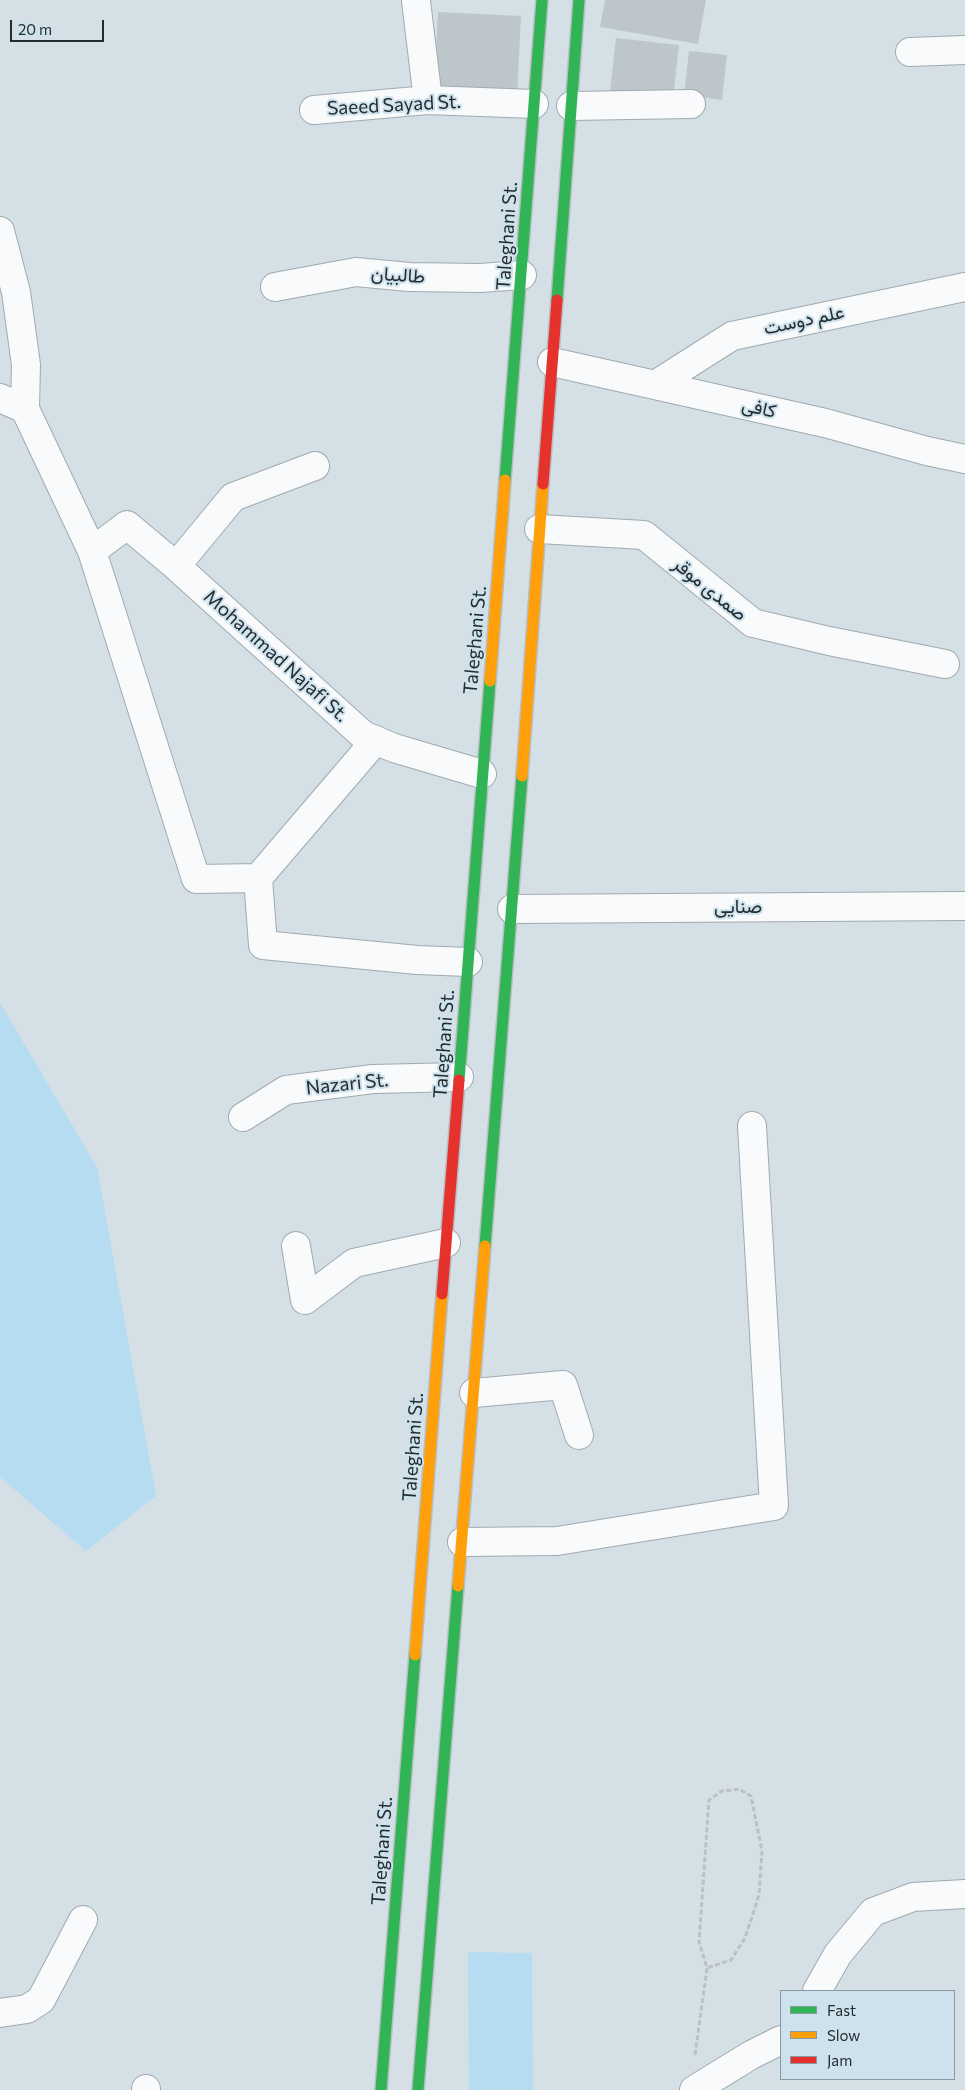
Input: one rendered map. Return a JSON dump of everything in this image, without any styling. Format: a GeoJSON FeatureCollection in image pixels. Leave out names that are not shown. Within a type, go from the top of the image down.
{"type":"FeatureCollection","features":[{"type":"Feature","properties":{"kind":"main road","name":"Taleghani St."},"geometry":{"type":"LineString","coordinates":[[381,2090],[468,962],[477,907],[482,774],[542,0]]}},
{"type":"Feature","properties":{"kind":"main road"},"geometry":{"type":"LineString","coordinates":[[418,2090],[474,1393],[507,908],[539,528],[579,0]]}},
{"type":"Feature","properties":{"kind":"street"},"geometry":{"type":"LineString","coordinates":[[416,1],[428,100]]}},
{"type":"Feature","properties":{"kind":"street"},"geometry":{"type":"LineString","coordinates":[[910,52],[965,50]]}},
{"type":"Feature","properties":{"kind":"street","name":"Saeed Sayad St."},"geometry":{"type":"LineString","coordinates":[[314,110],[428,100],[534,104]]}},
{"type":"Feature","properties":{"kind":"street"},"geometry":{"type":"LineString","coordinates":[[571,106],[691,104]]}},
{"type":"Feature","properties":{"kind":"street"},"geometry":{"type":"LineString","coordinates":[[0,231],[16,292],[26,365],[25,410],[92,551],[196,879],[258,878]]}},
{"type":"Feature","properties":{"kind":"street","name":"طالبیان"},"geometry":{"type":"LineString","coordinates":[[275,287],[356,272],[409,277],[480,278],[522,275]]}},
{"type":"Feature","properties":{"kind":"street","name":"علم دوست"},"geometry":{"type":"LineString","coordinates":[[655,385],[732,336],[965,288]]}},
{"type":"Feature","properties":{"kind":"street","name":"کافی"},"geometry":{"type":"LineString","coordinates":[[552,362],[825,423],[927,451],[965,459]]}},
{"type":"Feature","properties":{"kind":"street"},"geometry":{"type":"LineString","coordinates":[[0,398],[25,410]]}},
{"type":"Feature","properties":{"kind":"street"},"geometry":{"type":"LineString","coordinates":[[176,566],[233,497],[314,466]]}},
{"type":"Feature","properties":{"kind":"street","name":"Mohammad Najafi St."},"geometry":{"type":"LineString","coordinates":[[92,551],[127,525],[176,566],[362,735],[482,774]]}},
{"type":"Feature","properties":{"kind":"street","name":"صمدی موقر"},"geometry":{"type":"LineString","coordinates":[[539,528],[644,535],[753,623],[829,641],[945,664]]}},
{"type":"Feature","properties":{"kind":"street"},"geometry":{"type":"LineString","coordinates":[[376,740],[258,878],[263,945],[416,960],[468,962]]}},
{"type":"Feature","properties":{"kind":"street","name":"صنایی"},"geometry":{"type":"LineString","coordinates":[[507,908],[965,906]]}},
{"type":"Feature","properties":{"kind":"street","name":"Nazari St."},"geometry":{"type":"LineString","coordinates":[[243,1117],[286,1090],[373,1079],[459,1077]]}},
{"type":"Feature","properties":{"kind":"street"},"geometry":{"type":"LineString","coordinates":[[462,1542],[556,1541],[774,1506],[752,1126]]}},
{"type":"Feature","properties":{"kind":"street"},"geometry":{"type":"LineString","coordinates":[[296,1246],[305,1300],[354,1263],[446,1243]]}},
{"type":"Feature","properties":{"kind":"street"},"geometry":{"type":"LineString","coordinates":[[474,1393],[563,1385],[579,1435]]}},
{"type":"Feature","properties":{"kind":"street"},"geometry":{"type":"LineString","coordinates":[[818,1990],[838,1954],[873,1912],[913,1897],[965,1894]]}},
{"type":"Feature","properties":{"kind":"street"},"geometry":{"type":"LineString","coordinates":[[0,2013],[27,2008],[41,2000],[83,1920]]}},
{"type":"Feature","properties":{"kind":"street"},"geometry":{"type":"LineString","coordinates":[[694,2090],[751,2055],[780,2040]]}},
{"type":"Feature","properties":{"kind":"path"},"geometry":{"type":"LineString","coordinates":[[694,2062],[707,1968],[699,1942],[709,1800],[722,1791],[739,1789],[751,1796],[762,1851],[759,1895],[745,1938],[731,1960],[707,1968]]}},
{"type":"Feature","properties":{"kind":"shaded area"},"geometry":{"type":"Polygon","coordinates":[[[0,1003],[97,1167],[156,1496],[86,1551],[0,1477],[0,1003]]]}},
{"type":"Feature","properties":{"kind":"shaded area"},"geometry":{"type":"Polygon","coordinates":[[[468,1952],[532,1953],[533,2090],[469,2090],[468,1952]]]}},
{"type":"Feature","properties":{"kind":"building"},"geometry":{"type":"Polygon","coordinates":[[[605,0],[706,0],[698,44],[600,27],[605,0]]]}},
{"type":"Feature","properties":{"kind":"building"},"geometry":{"type":"Polygon","coordinates":[[[438,12],[521,16],[517,97],[434,93],[438,12]]]}},
{"type":"Feature","properties":{"kind":"building"},"geometry":{"type":"Polygon","coordinates":[[[616,38],[679,45],[673,99],[610,92],[616,38]]]}},
{"type":"Feature","properties":{"kind":"building"},"geometry":{"type":"Polygon","coordinates":[[[689,51],[727,55],[722,100],[684,95],[689,51]]]}},
{"type":"Feature","properties":{"kind":"traffic: fast"},"geometry":{"type":"LineString","coordinates":[[505,480],[542,0]]}},
{"type":"Feature","properties":{"kind":"traffic: fast"},"geometry":{"type":"LineString","coordinates":[[557,300],[579,0]]}},
{"type":"Feature","properties":{"kind":"traffic: fast"},"geometry":{"type":"LineString","coordinates":[[459,1080],[490,681]]}},
{"type":"Feature","properties":{"kind":"traffic: fast"},"geometry":{"type":"LineString","coordinates":[[485,1246],[522,776]]}},
{"type":"Feature","properties":{"kind":"traffic: fast"},"geometry":{"type":"LineString","coordinates":[[418,2090],[458,1586]]}},
{"type":"Feature","properties":{"kind":"traffic: fast"},"geometry":{"type":"LineString","coordinates":[[381,2090],[415,1655]]}},
{"type":"Feature","properties":{"kind":"traffic: slow"},"geometry":{"type":"LineString","coordinates":[[490,681],[505,480]]}},
{"type":"Feature","properties":{"kind":"traffic: slow"},"geometry":{"type":"LineString","coordinates":[[522,776],[543,484]]}},
{"type":"Feature","properties":{"kind":"traffic: slow"},"geometry":{"type":"LineString","coordinates":[[458,1586],[485,1246]]}},
{"type":"Feature","properties":{"kind":"traffic: slow"},"geometry":{"type":"LineString","coordinates":[[415,1655],[442,1294]]}},
{"type":"Feature","properties":{"kind":"traffic: jam"},"geometry":{"type":"LineString","coordinates":[[543,484],[557,300]]}},
{"type":"Feature","properties":{"kind":"traffic: jam"},"geometry":{"type":"LineString","coordinates":[[442,1294],[459,1080]]}}]}
